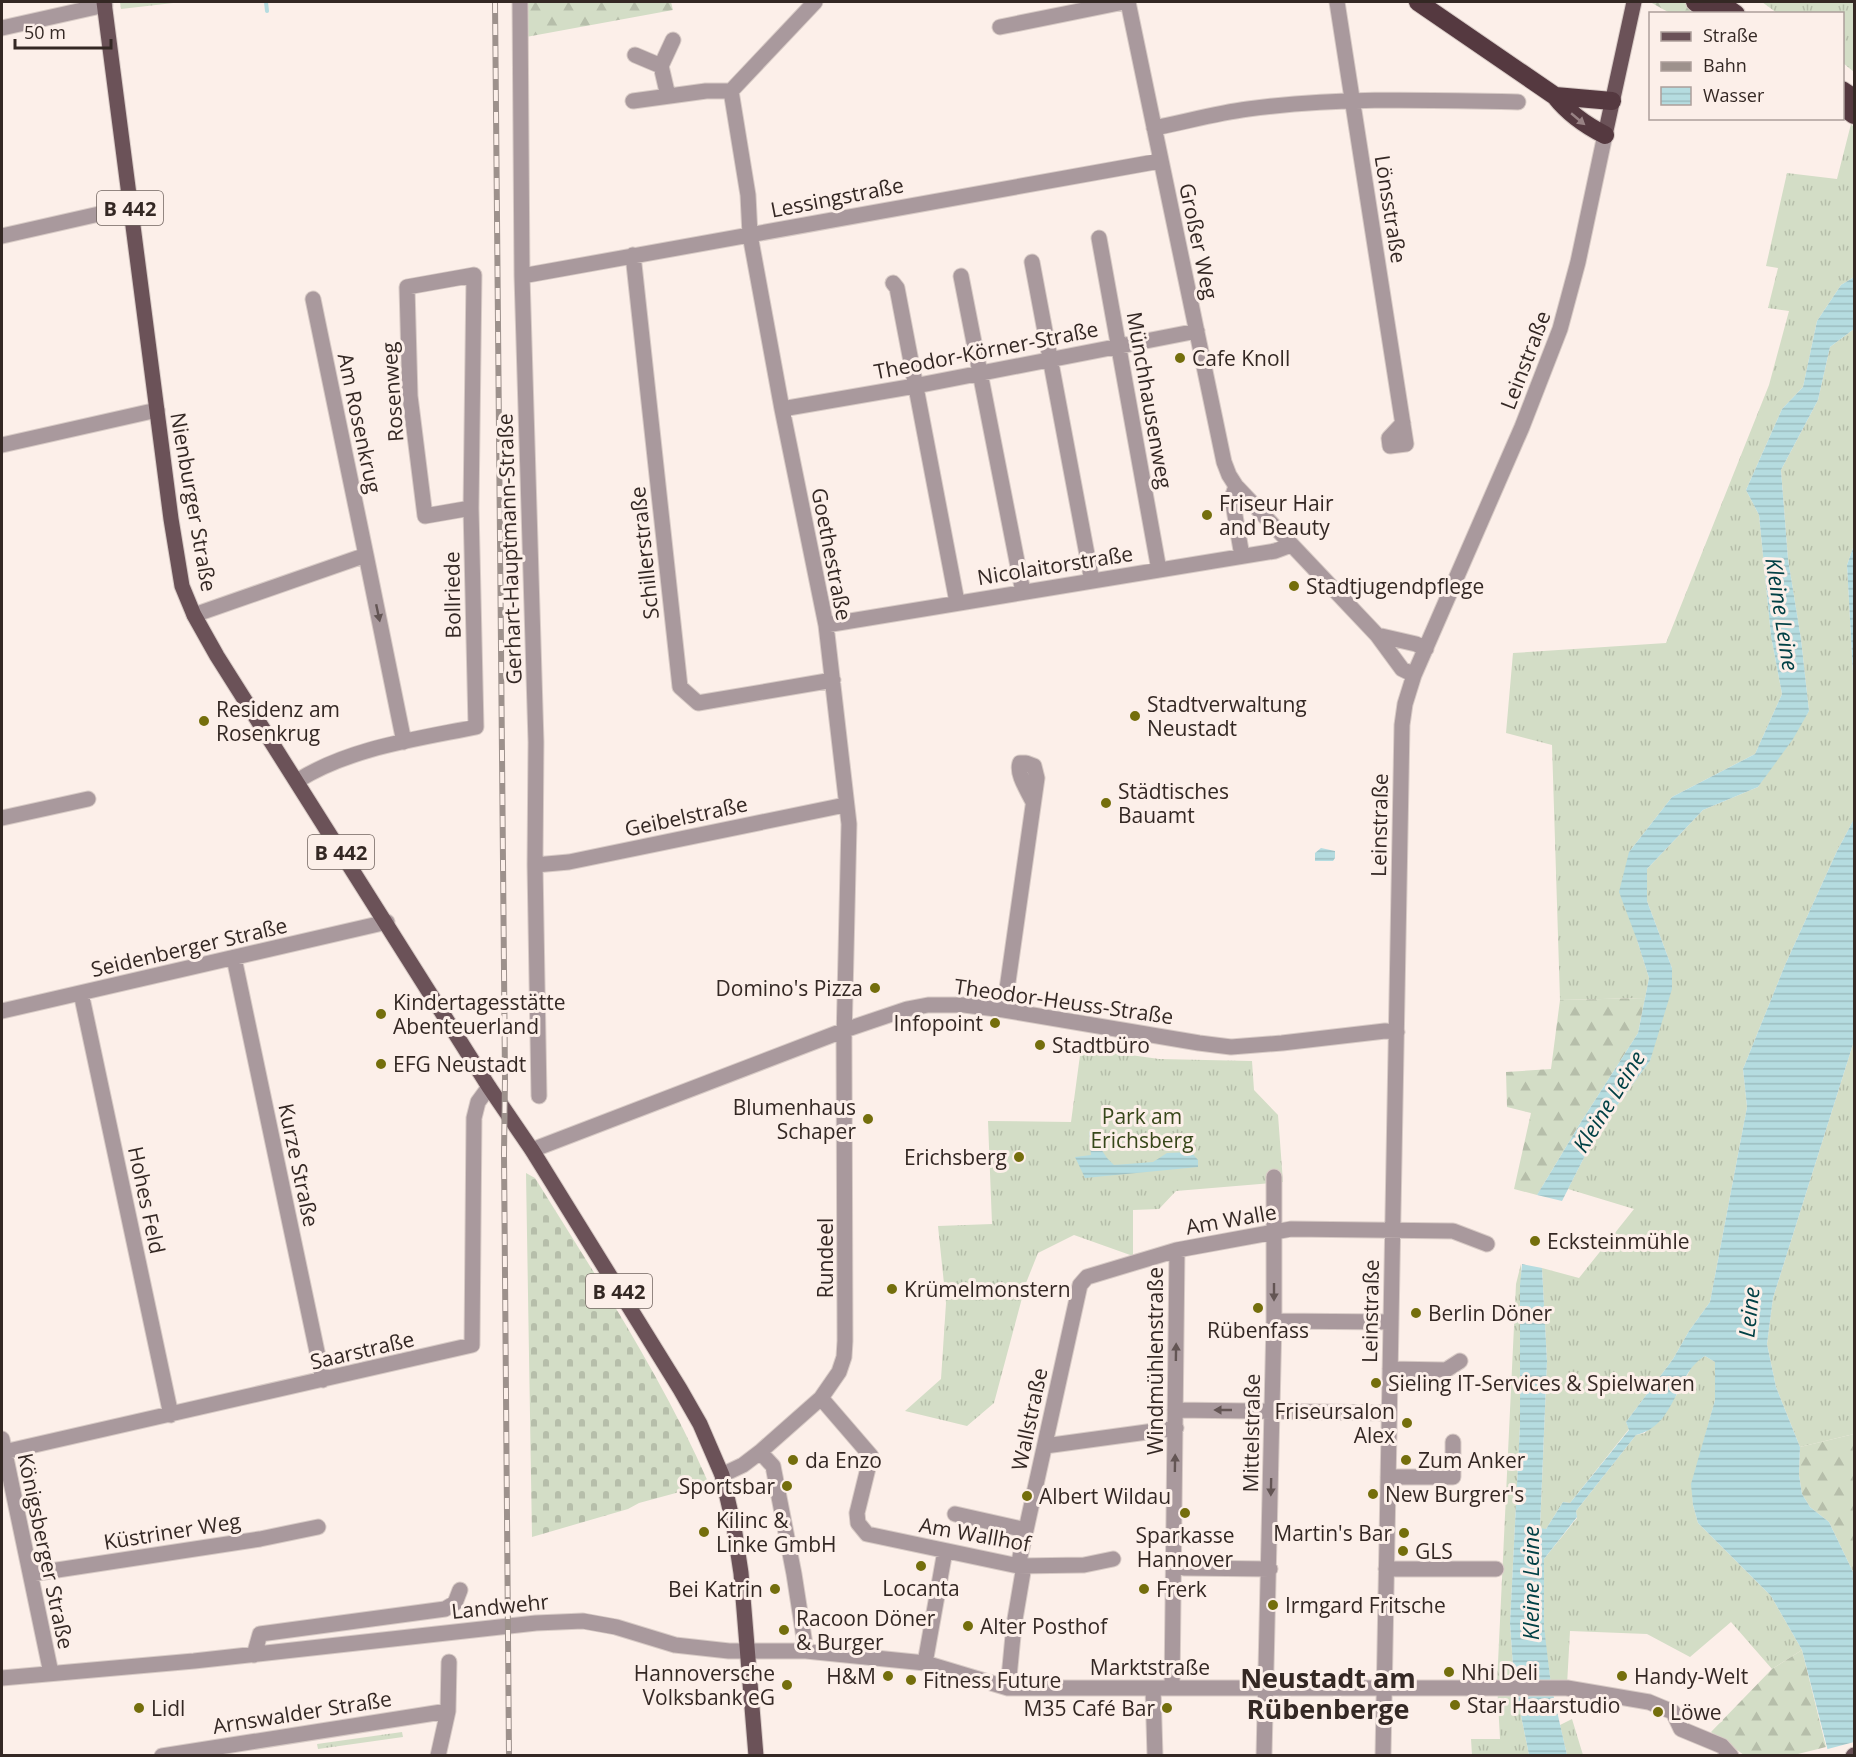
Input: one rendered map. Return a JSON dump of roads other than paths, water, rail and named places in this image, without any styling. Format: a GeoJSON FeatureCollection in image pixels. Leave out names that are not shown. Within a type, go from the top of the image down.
{"type":"FeatureCollection","features":[{"type":"Feature","properties":{"kind":"highway"},"geometry":{"type":"LineString","coordinates":[[1418,2],[1555,96],[1586,126],[1605,135]]}},
{"type":"Feature","properties":{"kind":"highway"},"geometry":{"type":"LineString","coordinates":[[1695,2],[1709,12]]}},
{"type":"Feature","properties":{"kind":"highway"},"geometry":{"type":"LineString","coordinates":[[1719,2],[1733,12]]}},
{"type":"Feature","properties":{"kind":"highway"},"geometry":{"type":"LineString","coordinates":[[1555,96],[1612,101]]}},
{"type":"Feature","properties":{"kind":"main road","name":"Leinstraße"},"geometry":{"type":"LineString","coordinates":[[1605,135],[1634,2]]}},
{"type":"Feature","properties":{"kind":"main road","name":"Nienburger Straße"},"geometry":{"type":"LineString","coordinates":[[104,3],[171,519],[182,586],[194,615],[217,656],[489,1086],[532,1150],[700,1424],[722,1475],[734,1527],[741,1573],[747,1651]]}},
{"type":"Feature","properties":{"kind":"main road","name":"B 442"},"geometry":{"type":"LineString","coordinates":[[747,1651],[756,1755]]}},
{"type":"Feature","properties":{"kind":"street","name":"Gerhart-Hauptmann-Straße"},"geometry":{"type":"LineString","coordinates":[[520,2],[522,276],[536,742],[538,1096]]}},
{"type":"Feature","properties":{"kind":"street"},"geometry":{"type":"LineString","coordinates":[[633,101],[706,92],[731,92],[815,2]]}},
{"type":"Feature","properties":{"kind":"street"},"geometry":{"type":"LineString","coordinates":[[1000,27],[1124,2]]}},
{"type":"Feature","properties":{"kind":"street","name":"Großer Weg"},"geometry":{"type":"LineString","coordinates":[[1128,2],[1224,462],[1229,476],[1290,545],[1377,635],[1402,669],[1414,675]]}},
{"type":"Feature","properties":{"kind":"street","name":"Lönsstraße"},"geometry":{"type":"LineString","coordinates":[[1337,2],[1402,423]]}},
{"type":"Feature","properties":{"kind":"street"},"geometry":{"type":"LineString","coordinates":[[2,28],[104,3]]}},
{"type":"Feature","properties":{"kind":"street"},"geometry":{"type":"LineString","coordinates":[[668,96],[661,66],[673,40]]}},
{"type":"Feature","properties":{"kind":"street"},"geometry":{"type":"LineString","coordinates":[[635,55],[661,66]]}},
{"type":"Feature","properties":{"kind":"street","name":"Goethestraße"},"geometry":{"type":"LineString","coordinates":[[731,92],[748,195],[750,235],[782,409],[826,625],[833,680],[845,805],[849,824],[845,1030]]}},
{"type":"Feature","properties":{"kind":"street"},"geometry":{"type":"LineString","coordinates":[[1154,128],[1245,109],[1353,100],[1518,102]]}},
{"type":"Feature","properties":{"kind":"street","name":"Leinstraße"},"geometry":{"type":"LineString","coordinates":[[1383,1755],[1401,747],[1405,704],[1414,675],[1522,427],[1560,329],[1578,262],[1605,135]]}},
{"type":"Feature","properties":{"kind":"street","name":"Lessingstraße"},"geometry":{"type":"LineString","coordinates":[[522,276],[944,198],[1160,161]]}},
{"type":"Feature","properties":{"kind":"street"},"geometry":{"type":"LineString","coordinates":[[2,236],[130,207]]}},
{"type":"Feature","properties":{"kind":"street","name":"Münchhausenweg"},"geometry":{"type":"LineString","coordinates":[[1099,238],[1159,570]]}},
{"type":"Feature","properties":{"kind":"street","name":"Schillerstraße"},"geometry":{"type":"LineString","coordinates":[[633,255],[680,687],[698,703],[833,680]]}},
{"type":"Feature","properties":{"kind":"street"},"geometry":{"type":"LineString","coordinates":[[1032,262],[1092,581]]}},
{"type":"Feature","properties":{"kind":"street","name":"Bollriede"},"geometry":{"type":"LineString","coordinates":[[297,782],[354,755],[476,727],[471,508],[474,274]]}},
{"type":"Feature","properties":{"kind":"street","name":"Rosenweg"},"geometry":{"type":"LineString","coordinates":[[471,508],[425,516],[410,396],[407,287],[474,274]]}},
{"type":"Feature","properties":{"kind":"street"},"geometry":{"type":"LineString","coordinates":[[961,276],[1023,592]]}},
{"type":"Feature","properties":{"kind":"street"},"geometry":{"type":"LineString","coordinates":[[893,283],[897,288],[957,602]]}},
{"type":"Feature","properties":{"kind":"street","name":"Am Rosenkrug"},"geometry":{"type":"LineString","coordinates":[[313,298],[404,742]]}},
{"type":"Feature","properties":{"kind":"street","name":"Theodor-Körner-Straße"},"geometry":{"type":"LineString","coordinates":[[782,409],[915,386],[1197,331]]}},
{"type":"Feature","properties":{"kind":"street"},"geometry":{"type":"LineString","coordinates":[[2,445],[157,410]]}},
{"type":"Feature","properties":{"kind":"street","name":"Großer Weg"},"geometry":{"type":"LineString","coordinates":[[1236,486],[1232,498],[1242,556]]}},
{"type":"Feature","properties":{"kind":"street","name":"Nicolaitorstraße"},"geometry":{"type":"LineString","coordinates":[[826,625],[1275,551],[1290,545]]}},
{"type":"Feature","properties":{"kind":"street"},"geometry":{"type":"LineString","coordinates":[[194,615],[366,555]]}},
{"type":"Feature","properties":{"kind":"street"},"geometry":{"type":"LineString","coordinates":[[1377,635],[1416,644],[1426,649]]}},
{"type":"Feature","properties":{"kind":"street"},"geometry":{"type":"LineString","coordinates":[[2,818],[88,799]]}},
{"type":"Feature","properties":{"kind":"street"},"geometry":{"type":"LineString","coordinates":[[1004,1010],[1033,802]]}},
{"type":"Feature","properties":{"kind":"street","name":"Geibelstraße"},"geometry":{"type":"LineString","coordinates":[[535,865],[569,862],[845,805]]}},
{"type":"Feature","properties":{"kind":"street","name":"Seidenberger Straße"},"geometry":{"type":"LineString","coordinates":[[2,1011],[387,922]]}},
{"type":"Feature","properties":{"kind":"street","name":"Kurze Straße"},"geometry":{"type":"LineString","coordinates":[[234,958],[323,1380]]}},
{"type":"Feature","properties":{"kind":"street","name":"Hohes Feld"},"geometry":{"type":"LineString","coordinates":[[81,993],[171,1415]]}},
{"type":"Feature","properties":{"kind":"street","name":"Theodor-Heuss-Straße"},"geometry":{"type":"LineString","coordinates":[[532,1150],[845,1030],[907,1009],[928,1005],[964,1005],[1004,1010],[1232,1047],[1385,1031],[1397,1032]]}},
{"type":"Feature","properties":{"kind":"street","name":"Rundeel"},"geometry":{"type":"LineString","coordinates":[[722,1475],[743,1465],[760,1452],[821,1398],[839,1371],[844,1357],[846,1341],[845,1030]]}},
{"type":"Feature","properties":{"kind":"street","name":"Saarstraße"},"geometry":{"type":"LineString","coordinates":[[2,1443],[171,1415],[472,1345],[474,1118],[478,1102],[489,1086]]}},
{"type":"Feature","properties":{"kind":"street","name":"Mittelstraße"},"geometry":{"type":"LineString","coordinates":[[1264,1755],[1270,1569],[1274,1177]]}},
{"type":"Feature","properties":{"kind":"street","name":"Am Walle"},"geometry":{"type":"LineString","coordinates":[[1083,1281],[1087,1277],[1177,1250],[1291,1229],[1453,1231],[1487,1244]]}},
{"type":"Feature","properties":{"kind":"street","name":"Windmühlenstraße"},"geometry":{"type":"LineString","coordinates":[[1172,1688],[1177,1250]]}},
{"type":"Feature","properties":{"kind":"street","name":"Wallstraße"},"geometry":{"type":"LineString","coordinates":[[1008,1688],[1026,1530],[1083,1281]]}},
{"type":"Feature","properties":{"kind":"street"},"geometry":{"type":"LineString","coordinates":[[1274,1321],[1391,1322]]}},
{"type":"Feature","properties":{"kind":"street"},"geometry":{"type":"LineString","coordinates":[[1390,1369],[1446,1370],[1460,1361]]}},
{"type":"Feature","properties":{"kind":"street","name":"Am Wallhof"},"geometry":{"type":"LineString","coordinates":[[821,1398],[871,1456],[857,1513],[858,1522],[867,1534],[1021,1566],[1084,1565],[1113,1559]]}},
{"type":"Feature","properties":{"kind":"street"},"geometry":{"type":"LineString","coordinates":[[1175,1410],[1389,1413]]}},
{"type":"Feature","properties":{"kind":"street"},"geometry":{"type":"LineString","coordinates":[[1045,1446],[1176,1428]]}},
{"type":"Feature","properties":{"kind":"street"},"geometry":{"type":"LineString","coordinates":[[1388,1476],[1453,1478],[1453,1442]]}},
{"type":"Feature","properties":{"kind":"street","name":"Königsberger Straße"},"geometry":{"type":"LineString","coordinates":[[2,1443],[51,1673]]}},
{"type":"Feature","properties":{"kind":"street"},"geometry":{"type":"LineString","coordinates":[[760,1452],[773,1466],[806,1651]]}},
{"type":"Feature","properties":{"kind":"street"},"geometry":{"type":"LineString","coordinates":[[955,1514],[1026,1530]]}},
{"type":"Feature","properties":{"kind":"street","name":"Küstriner Weg"},"geometry":{"type":"LineString","coordinates":[[31,1574],[260,1539],[318,1527]]}},
{"type":"Feature","properties":{"kind":"street"},"geometry":{"type":"LineString","coordinates":[[925,1663],[945,1551]]}},
{"type":"Feature","properties":{"kind":"street"},"geometry":{"type":"LineString","coordinates":[[1173,1564],[1185,1568],[1270,1569]]}},
{"type":"Feature","properties":{"kind":"street"},"geometry":{"type":"LineString","coordinates":[[1386,1569],[1496,1569]]}},
{"type":"Feature","properties":{"kind":"street","name":"Landwehr"},"geometry":{"type":"LineString","coordinates":[[254,1655],[260,1634],[445,1609],[455,1603],[460,1590]]}},
{"type":"Feature","properties":{"kind":"street","name":"Landwehr"},"geometry":{"type":"LineString","coordinates":[[2,1678],[254,1655],[561,1621],[583,1621],[616,1627],[675,1645],[747,1651]]}},
{"type":"Feature","properties":{"kind":"street","name":"Marktstraße"},"geometry":{"type":"LineString","coordinates":[[747,1651],[806,1651],[925,1663],[1008,1688],[1557,1688],[1649,1702],[1673,1712],[1681,1729],[1722,1746],[1731,1755]]}},
{"type":"Feature","properties":{"kind":"street"},"geometry":{"type":"LineString","coordinates":[[438,1755],[448,1711],[449,1662]]}},
{"type":"Feature","properties":{"kind":"street"},"geometry":{"type":"LineString","coordinates":[[1153,1689],[1155,1755]]}},
{"type":"Feature","properties":{"kind":"street","name":"Arnswalder Straße"},"geometry":{"type":"LineString","coordinates":[[162,1755],[448,1711]]}},
{"type":"Feature","properties":{"kind":"water","name":"Kleine Leine"},"geometry":{"type":"Polygon","coordinates":[[[1854,277],[1854,329],[1830,347],[1818,400],[1781,470],[1788,559],[1801,639],[1809,711],[1793,739],[1758,787],[1703,810],[1647,869],[1647,901],[1672,968],[1672,989],[1650,1061],[1596,1134],[1562,1201],[1537,1195],[1638,1033],[1649,978],[1619,892],[1629,852],[1672,797],[1755,754],[1782,694],[1771,636],[1759,515],[1746,490],[1782,409],[1803,387],[1817,321],[1841,285],[1854,277]]]}},
{"type":"Feature","properties":{"kind":"water"},"geometry":{"type":"Polygon","coordinates":[[[1854,545],[1854,692],[1847,565],[1854,545]]]}},
{"type":"Feature","properties":{"kind":"water"},"geometry":{"type":"Polygon","coordinates":[[[1854,819],[1854,1041],[1773,1298],[1767,1344],[1776,1387],[1800,1447],[1799,1475],[1802,1494],[1810,1507],[1829,1522],[1854,1574],[1854,1755],[1829,1755],[1802,1650],[1771,1596],[1698,1523],[1691,1484],[1715,1400],[1715,1362],[1705,1356],[1687,1374],[1668,1411],[1650,1430],[1636,1435],[1576,1511],[1577,1517],[1544,1559],[1544,1627],[1551,1685],[1567,1755],[1529,1755],[1514,1681],[1510,1623],[1520,1425],[1522,1264],[1542,1268],[1547,1361],[1540,1528],[1546,1529],[1563,1502],[1570,1503],[1629,1430],[1626,1422],[1673,1359],[1689,1331],[1710,1302],[1747,1107],[1743,1069],[1785,965],[1854,819]]]}},
{"type":"Feature","properties":{"kind":"water"},"geometry":{"type":"Polygon","coordinates":[[[1321,848],[1335,851],[1333,861],[1315,861],[1315,853],[1321,848]]]}},
{"type":"Feature","properties":{"kind":"water"},"geometry":{"type":"Polygon","coordinates":[[[1089,1131],[1114,1165],[1153,1162],[1167,1153],[1191,1152],[1198,1160],[1198,1167],[1085,1178],[1075,1157],[1091,1155],[1089,1131]]]}},
{"type":"Feature","properties":{"kind":"waterway"},"geometry":{"type":"LineString","coordinates":[[266,2],[267,11]]}},
{"type":"Feature","properties":{"kind":"railway"},"geometry":{"type":"LineString","coordinates":[[495,2],[509,1756]]}},
{"type":"Feature","properties":{"kind":"place","name":"Cafe Knoll"},"geometry":{"type":"Point","coordinates":[1180,358]}},
{"type":"Feature","properties":{"kind":"place","name":"Friseur Hair and Beauty"},"geometry":{"type":"Point","coordinates":[1207,515]}},
{"type":"Feature","properties":{"kind":"place","name":"Stadtjugendpflege"},"geometry":{"type":"Point","coordinates":[1294,586]}},
{"type":"Feature","properties":{"kind":"place","name":"Stadtverwaltung Neustadt"},"geometry":{"type":"Point","coordinates":[1135,716]}},
{"type":"Feature","properties":{"kind":"place","name":"Residenz am Rosenkrug"},"geometry":{"type":"Point","coordinates":[204,721]}},
{"type":"Feature","properties":{"kind":"place","name":"Städtisches Bauamt"},"geometry":{"type":"Point","coordinates":[1106,803]}},
{"type":"Feature","properties":{"kind":"place","name":"Domino's Pizza"},"geometry":{"type":"Point","coordinates":[875,988]}},
{"type":"Feature","properties":{"kind":"place","name":"Kindertagesstätte Abenteuerland"},"geometry":{"type":"Point","coordinates":[381,1014]}},
{"type":"Feature","properties":{"kind":"place","name":"Infopoint"},"geometry":{"type":"Point","coordinates":[995,1023]}},
{"type":"Feature","properties":{"kind":"place","name":"Stadtbüro"},"geometry":{"type":"Point","coordinates":[1040,1045]}},
{"type":"Feature","properties":{"kind":"place","name":"EFG Neustadt"},"geometry":{"type":"Point","coordinates":[381,1064]}},
{"type":"Feature","properties":{"kind":"place","name":"Blumenhaus Schaper"},"geometry":{"type":"Point","coordinates":[868,1119]}},
{"type":"Feature","properties":{"kind":"place","name":"Erichsberg"},"geometry":{"type":"Point","coordinates":[1019,1157]}},
{"type":"Feature","properties":{"kind":"place","name":"Ecksteinmühle"},"geometry":{"type":"Point","coordinates":[1535,1241]}},
{"type":"Feature","properties":{"kind":"place","name":"Krümelmonstern"},"geometry":{"type":"Point","coordinates":[892,1289]}},
{"type":"Feature","properties":{"kind":"place","name":"Rübenfass"},"geometry":{"type":"Point","coordinates":[1258,1308]}},
{"type":"Feature","properties":{"kind":"place","name":"Berlin Döner"},"geometry":{"type":"Point","coordinates":[1416,1313]}},
{"type":"Feature","properties":{"kind":"place","name":"Sieling IT-Services & Spielwaren"},"geometry":{"type":"Point","coordinates":[1376,1383]}},
{"type":"Feature","properties":{"kind":"place","name":"Friseursalon Alex"},"geometry":{"type":"Point","coordinates":[1407,1423]}},
{"type":"Feature","properties":{"kind":"place","name":"da Enzo"},"geometry":{"type":"Point","coordinates":[793,1460]}},
{"type":"Feature","properties":{"kind":"place","name":"Zum Anker"},"geometry":{"type":"Point","coordinates":[1406,1460]}},
{"type":"Feature","properties":{"kind":"place","name":"Sportsbar"},"geometry":{"type":"Point","coordinates":[787,1486]}},
{"type":"Feature","properties":{"kind":"place","name":"New Burgrer's"},"geometry":{"type":"Point","coordinates":[1373,1494]}},
{"type":"Feature","properties":{"kind":"place","name":"Albert Wildau"},"geometry":{"type":"Point","coordinates":[1027,1496]}},
{"type":"Feature","properties":{"kind":"place","name":"Sparkasse Hannover"},"geometry":{"type":"Point","coordinates":[1185,1513]}},
{"type":"Feature","properties":{"kind":"place","name":"Kilinc & Linke GmbH"},"geometry":{"type":"Point","coordinates":[704,1532]}},
{"type":"Feature","properties":{"kind":"place","name":"Martin's Bar"},"geometry":{"type":"Point","coordinates":[1404,1533]}},
{"type":"Feature","properties":{"kind":"place","name":"GLS"},"geometry":{"type":"Point","coordinates":[1403,1551]}},
{"type":"Feature","properties":{"kind":"place","name":"Locanta"},"geometry":{"type":"Point","coordinates":[921,1566]}},
{"type":"Feature","properties":{"kind":"place","name":"Bei Katrin"},"geometry":{"type":"Point","coordinates":[775,1589]}},
{"type":"Feature","properties":{"kind":"place","name":"Frerk"},"geometry":{"type":"Point","coordinates":[1144,1589]}},
{"type":"Feature","properties":{"kind":"place","name":"Irmgard Fritsche"},"geometry":{"type":"Point","coordinates":[1273,1605]}},
{"type":"Feature","properties":{"kind":"place","name":"Alter Posthof"},"geometry":{"type":"Point","coordinates":[968,1626]}},
{"type":"Feature","properties":{"kind":"place","name":"Racoon Döner & Burger"},"geometry":{"type":"Point","coordinates":[784,1630]}},
{"type":"Feature","properties":{"kind":"place","name":"Nhi Deli"},"geometry":{"type":"Point","coordinates":[1449,1672]}},
{"type":"Feature","properties":{"kind":"place","name":"H&M"},"geometry":{"type":"Point","coordinates":[888,1676]}},
{"type":"Feature","properties":{"kind":"place","name":"Handy-Welt"},"geometry":{"type":"Point","coordinates":[1622,1676]}},
{"type":"Feature","properties":{"kind":"place","name":"Fitness Future"},"geometry":{"type":"Point","coordinates":[911,1680]}},
{"type":"Feature","properties":{"kind":"place","name":"Hannoversche Volksbank eG"},"geometry":{"type":"Point","coordinates":[787,1685]}},
{"type":"Feature","properties":{"kind":"place","name":"Star Haarstudio"},"geometry":{"type":"Point","coordinates":[1455,1705]}},
{"type":"Feature","properties":{"kind":"place","name":"Lidl"},"geometry":{"type":"Point","coordinates":[139,1708]}},
{"type":"Feature","properties":{"kind":"place","name":"M35 Café Bar"},"geometry":{"type":"Point","coordinates":[1167,1708]}},
{"type":"Feature","properties":{"kind":"place","name":"Löwe"},"geometry":{"type":"Point","coordinates":[1658,1712]}},
{"type":"Feature","properties":{"kind":"district","name":"Neustadt am Rübenberge"},"geometry":{"type":"Point","coordinates":[1328,1692]}},
{"type":"Feature","properties":{"kind":"park label","name":"Park am Erichsberg"},"geometry":{"type":"Point","coordinates":[1142,1128]}},
{"type":"Feature","properties":{"kind":"water label","name":"Leine"},"geometry":{"type":"Point","coordinates":[1748,1312]}}]}
